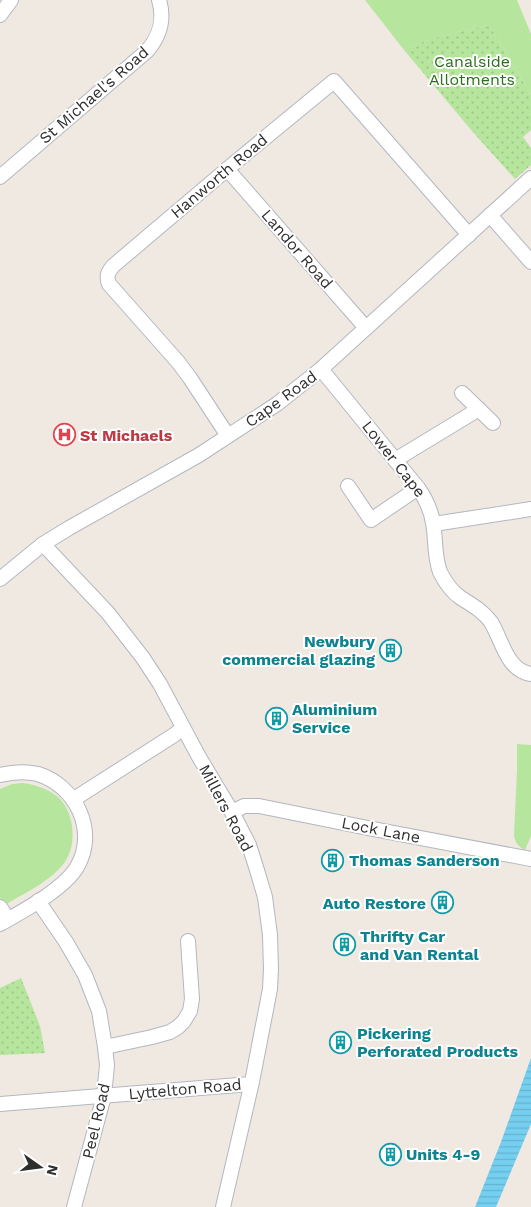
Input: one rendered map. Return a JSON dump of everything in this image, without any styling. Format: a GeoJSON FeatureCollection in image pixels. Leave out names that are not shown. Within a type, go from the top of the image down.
{"type":"FeatureCollection","features":[{"type":"Feature","properties":{"kind":"street"},"geometry":{"type":"LineString","coordinates":[[0,15],[10,0]]}},
{"type":"Feature","properties":{"kind":"street","name":"St Michael's Road"},"geometry":{"type":"LineString","coordinates":[[0,177],[147,51],[153,44],[160,28],[162,12],[159,0]]}},
{"type":"Feature","properties":{"kind":"street","name":"Hanworth Road"},"geometry":{"type":"LineString","coordinates":[[228,436],[178,362],[109,284],[107,276],[113,266],[228,169],[334,81],[469,235]]}},
{"type":"Feature","properties":{"kind":"street","name":"Landor Road"},"geometry":{"type":"LineString","coordinates":[[228,169],[366,328]]}},
{"type":"Feature","properties":{"kind":"street","name":"Cape Road"},"geometry":{"type":"LineString","coordinates":[[0,579],[43,544],[200,454],[277,404],[321,369],[531,178]]}},
{"type":"Feature","properties":{"kind":"street"},"geometry":{"type":"LineString","coordinates":[[490,215],[531,262]]}},
{"type":"Feature","properties":{"kind":"street","name":"Lower Cape"},"geometry":{"type":"LineString","coordinates":[[321,369],[418,488],[427,502],[434,524],[437,564],[446,582],[456,594],[483,613],[490,622],[512,663],[521,671],[531,674]]}},
{"type":"Feature","properties":{"kind":"street"},"geometry":{"type":"LineString","coordinates":[[462,393],[493,423]]}},
{"type":"Feature","properties":{"kind":"street"},"geometry":{"type":"LineString","coordinates":[[395,460],[478,410]]}},
{"type":"Feature","properties":{"kind":"street"},"geometry":{"type":"LineString","coordinates":[[348,486],[371,520],[418,488]]}},
{"type":"Feature","properties":{"kind":"street"},"geometry":{"type":"LineString","coordinates":[[434,524],[531,509]]}},
{"type":"Feature","properties":{"kind":"street","name":"Millers Road"},"geometry":{"type":"LineString","coordinates":[[43,544],[108,613],[134,645],[160,684],[249,845],[265,897],[270,935],[270,989],[223,1207]]}},
{"type":"Feature","properties":{"kind":"street"},"geometry":{"type":"LineString","coordinates":[[74,799],[183,728]]}},
{"type":"Feature","properties":{"kind":"street"},"geometry":{"type":"LineString","coordinates":[[0,775],[10,772],[38,774],[54,782],[74,799],[85,827],[85,844],[81,860],[69,877],[38,901],[4,921],[0,907]]}},
{"type":"Feature","properties":{"kind":"street","name":"Lock Lane"},"geometry":{"type":"LineString","coordinates":[[232,812],[244,806],[259,806],[531,859]]}},
{"type":"Feature","properties":{"kind":"street","name":"Peel Road"},"geometry":{"type":"LineString","coordinates":[[38,901],[66,942],[85,975],[99,1011],[106,1047],[107,1065],[104,1096],[74,1207]]}},
{"type":"Feature","properties":{"kind":"street"},"geometry":{"type":"LineString","coordinates":[[106,1047],[170,1032],[184,1021],[190,1010],[192,999],[188,941]]}},
{"type":"Feature","properties":{"kind":"street","name":"Lyttelton Road"},"geometry":{"type":"LineString","coordinates":[[0,1104],[251,1084]]}},
{"type":"Feature","properties":{"kind":"green space"},"geometry":{"type":"Polygon","coordinates":[[[365,0],[517,0],[531,34],[531,95],[489,25],[435,38],[404,50],[365,0]]]}},
{"type":"Feature","properties":{"kind":"green space","name":"Canalside Allotments"},"geometry":{"type":"Polygon","coordinates":[[[489,25],[531,95],[531,130],[523,137],[531,148],[531,165],[515,179],[404,50],[435,38],[489,25]]]}},
{"type":"Feature","properties":{"kind":"green space"},"geometry":{"type":"Polygon","coordinates":[[[517,744],[531,745],[531,836],[525,850],[518,845],[514,836],[517,744]]]}},
{"type":"Feature","properties":{"kind":"green space"},"geometry":{"type":"Polygon","coordinates":[[[22,783],[42,788],[52,793],[65,805],[71,820],[72,845],[66,860],[54,874],[38,886],[5,905],[0,898],[0,789],[12,784],[22,783]]]}},
{"type":"Feature","properties":{"kind":"green space"},"geometry":{"type":"Polygon","coordinates":[[[21,978],[40,1026],[45,1053],[0,1055],[0,988],[21,978]]]}},
{"type":"Feature","properties":{"kind":"water"},"geometry":{"type":"Polygon","coordinates":[[[531,1058],[531,1124],[496,1207],[475,1207],[501,1142],[531,1058]]]}},
{"type":"Feature","properties":{"kind":"place","name":"St Michaels"},"geometry":{"type":"Point","coordinates":[64,435]}},
{"type":"Feature","properties":{"kind":"place","name":"Newbury commercial glazing"},"geometry":{"type":"Point","coordinates":[391,650]}},
{"type":"Feature","properties":{"kind":"place","name":"Aluminium Service"},"geometry":{"type":"Point","coordinates":[276,718]}},
{"type":"Feature","properties":{"kind":"place","name":"Thomas Sanderson"},"geometry":{"type":"Point","coordinates":[333,860]}},
{"type":"Feature","properties":{"kind":"place","name":"Auto Restore"},"geometry":{"type":"Point","coordinates":[442,903]}},
{"type":"Feature","properties":{"kind":"place","name":"Thrifty Car and Van Rental"},"geometry":{"type":"Point","coordinates":[344,945]}},
{"type":"Feature","properties":{"kind":"place","name":"Pickering Perforated Products"},"geometry":{"type":"Point","coordinates":[341,1042]}},
{"type":"Feature","properties":{"kind":"place","name":"Units 4-9"},"geometry":{"type":"Point","coordinates":[390,1154]}}]}
